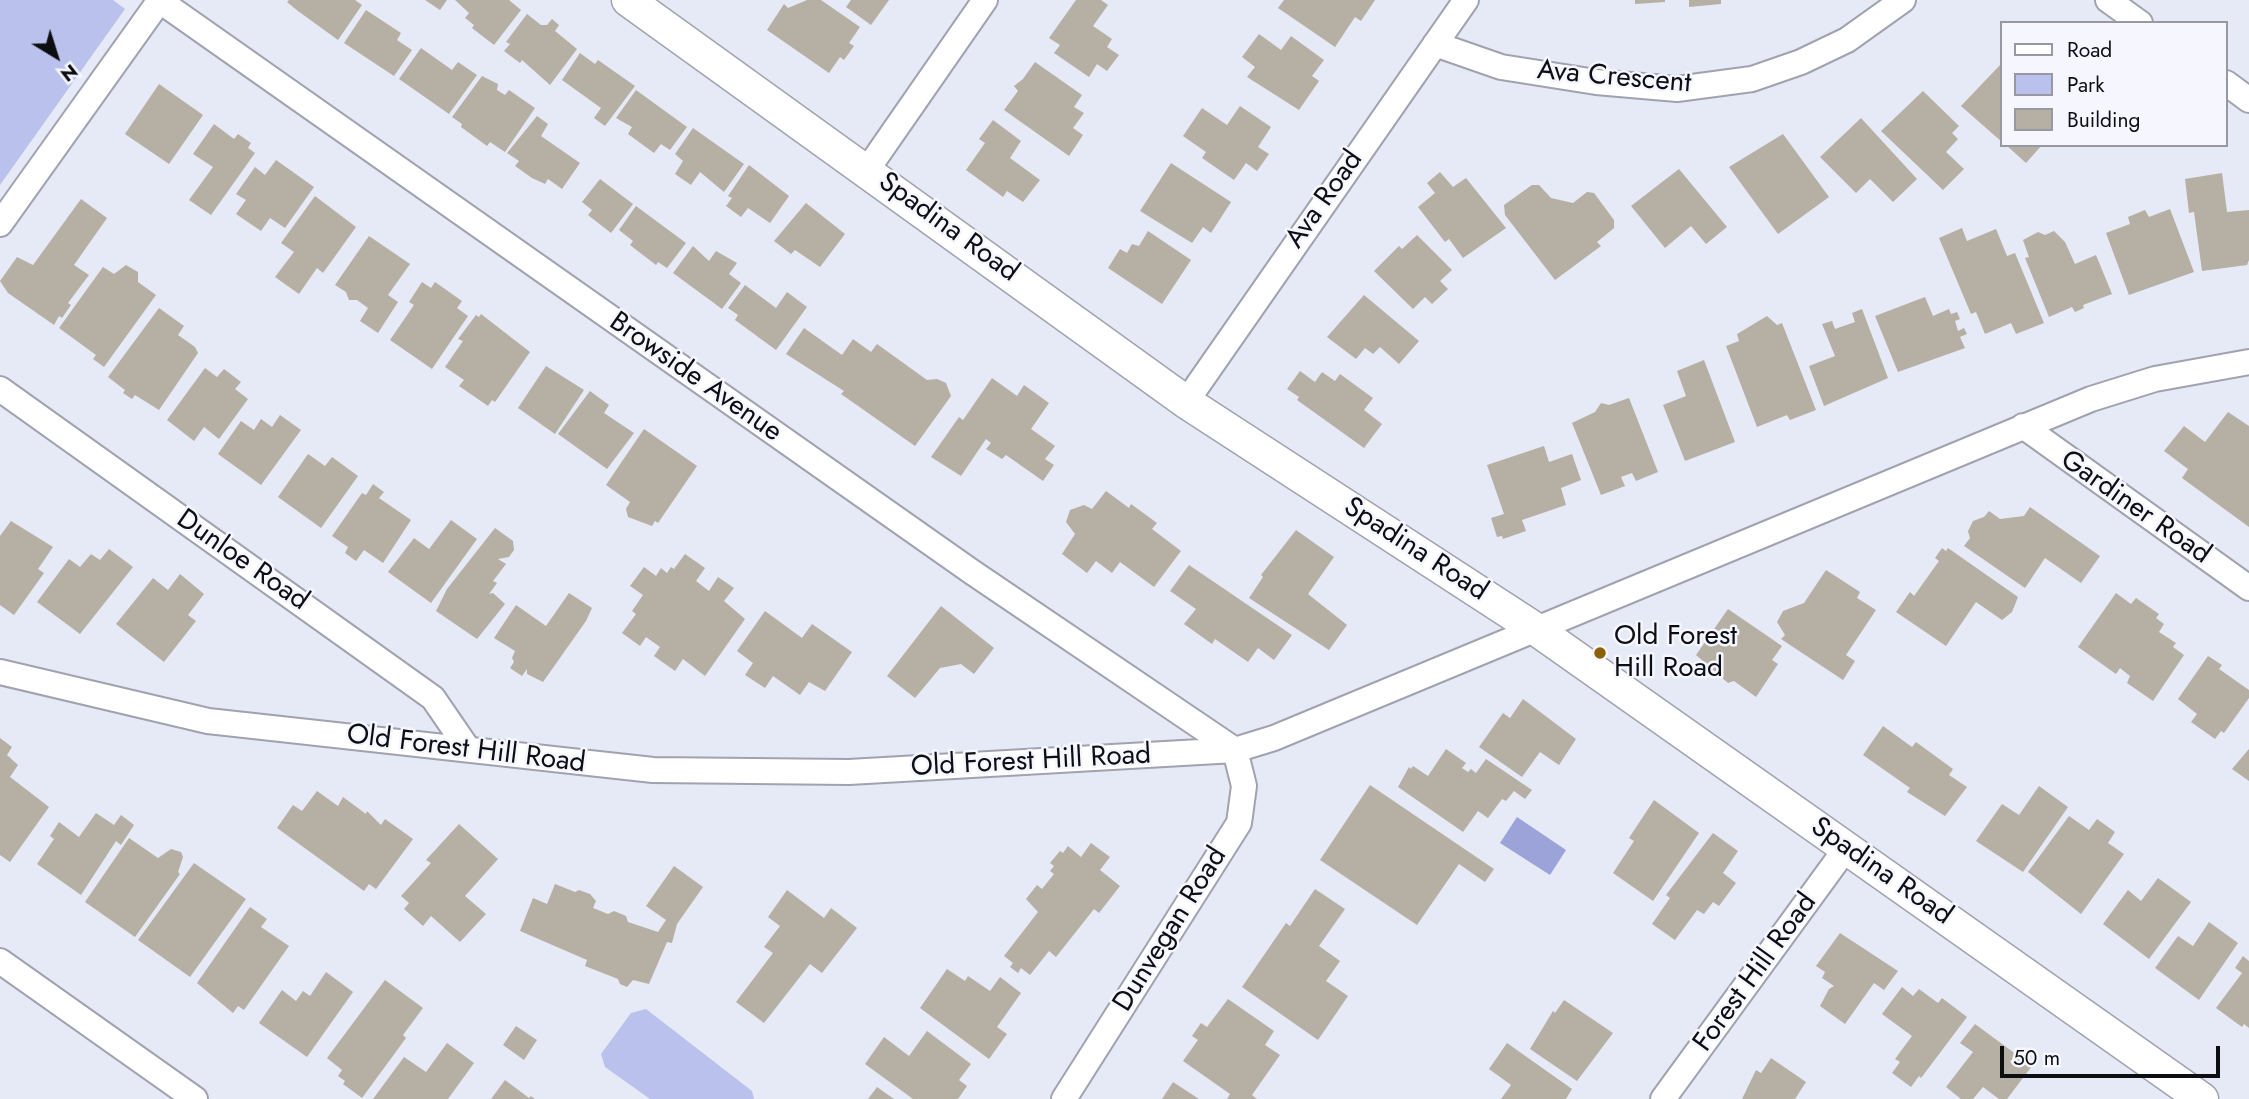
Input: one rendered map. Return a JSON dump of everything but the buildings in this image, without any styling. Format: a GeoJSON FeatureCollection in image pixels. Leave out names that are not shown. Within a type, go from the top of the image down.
{"type":"FeatureCollection","features":[{"type":"Feature","properties":{"kind":"street"},"geometry":{"type":"LineString","coordinates":[[0,224],[160,0]]}},
{"type":"Feature","properties":{"kind":"street","name":"Browside Avenue"},"geometry":{"type":"LineString","coordinates":[[160,0],[972,572],[1234,750]]}},
{"type":"Feature","properties":{"kind":"street","name":"Spadina Road"},"geometry":{"type":"LineString","coordinates":[[628,0],[1186,402],[1536,630],[1847,847],[2188,1095]]}},
{"type":"Feature","properties":{"kind":"street"},"geometry":{"type":"LineString","coordinates":[[867,170],[985,0]]}},
{"type":"Feature","properties":{"kind":"street","name":"Ava Road"},"geometry":{"type":"LineString","coordinates":[[1186,402],[1466,0]]}},
{"type":"Feature","properties":{"kind":"street","name":"Ava Crescent"},"geometry":{"type":"LineString","coordinates":[[1435,44],[1501,67],[1596,82],[1677,89],[1752,79],[1801,62],[1847,40],[1903,0]]}},
{"type":"Feature","properties":{"kind":"street"},"geometry":{"type":"LineString","coordinates":[[2108,0],[2137,21]]}},
{"type":"Feature","properties":{"kind":"street"},"geometry":{"type":"LineString","coordinates":[[2228,84],[2249,100]]}},
{"type":"Feature","properties":{"kind":"street","name":"Old Forest Hill Road"},"geometry":{"type":"LineString","coordinates":[[0,672],[208,721],[653,770],[836,772],[1234,750],[1274,738],[2023,426],[2155,379],[2249,362]]}},
{"type":"Feature","properties":{"kind":"street","name":"Dunloe Road"},"geometry":{"type":"LineString","coordinates":[[0,389],[433,698],[468,748]]}},
{"type":"Feature","properties":{"kind":"street","name":"Gardiner Road"},"geometry":{"type":"LineString","coordinates":[[2023,426],[2249,588]]}},
{"type":"Feature","properties":{"kind":"street","name":"Dunvegan Road"},"geometry":{"type":"LineString","coordinates":[[1064,1099],[1238,823],[1244,786],[1234,750]]}},
{"type":"Feature","properties":{"kind":"street","name":"Forest Hill Road"},"geometry":{"type":"LineString","coordinates":[[1664,1099],[1847,847]]}},
{"type":"Feature","properties":{"kind":"street"},"geometry":{"type":"LineString","coordinates":[[0,961],[195,1099]]}},
{"type":"Feature","properties":{"kind":"green space"},"geometry":{"type":"Polygon","coordinates":[[[0,0],[113,0],[125,9],[0,185],[0,0]]]}},
{"type":"Feature","properties":{"kind":"green space"},"geometry":{"type":"Polygon","coordinates":[[[646,1009],[752,1091],[754,1099],[650,1099],[605,1067],[601,1054],[631,1013],[646,1009]]]}},
{"type":"Feature","properties":{"kind":"shaded area"},"geometry":{"type":"Polygon","coordinates":[[[1517,817],[1566,850],[1550,875],[1500,843],[1517,817]]]}},
{"type":"Feature","properties":{"kind":"place","name":"Old Forest Hill Road"},"geometry":{"type":"Point","coordinates":[1600,653]}}]}
